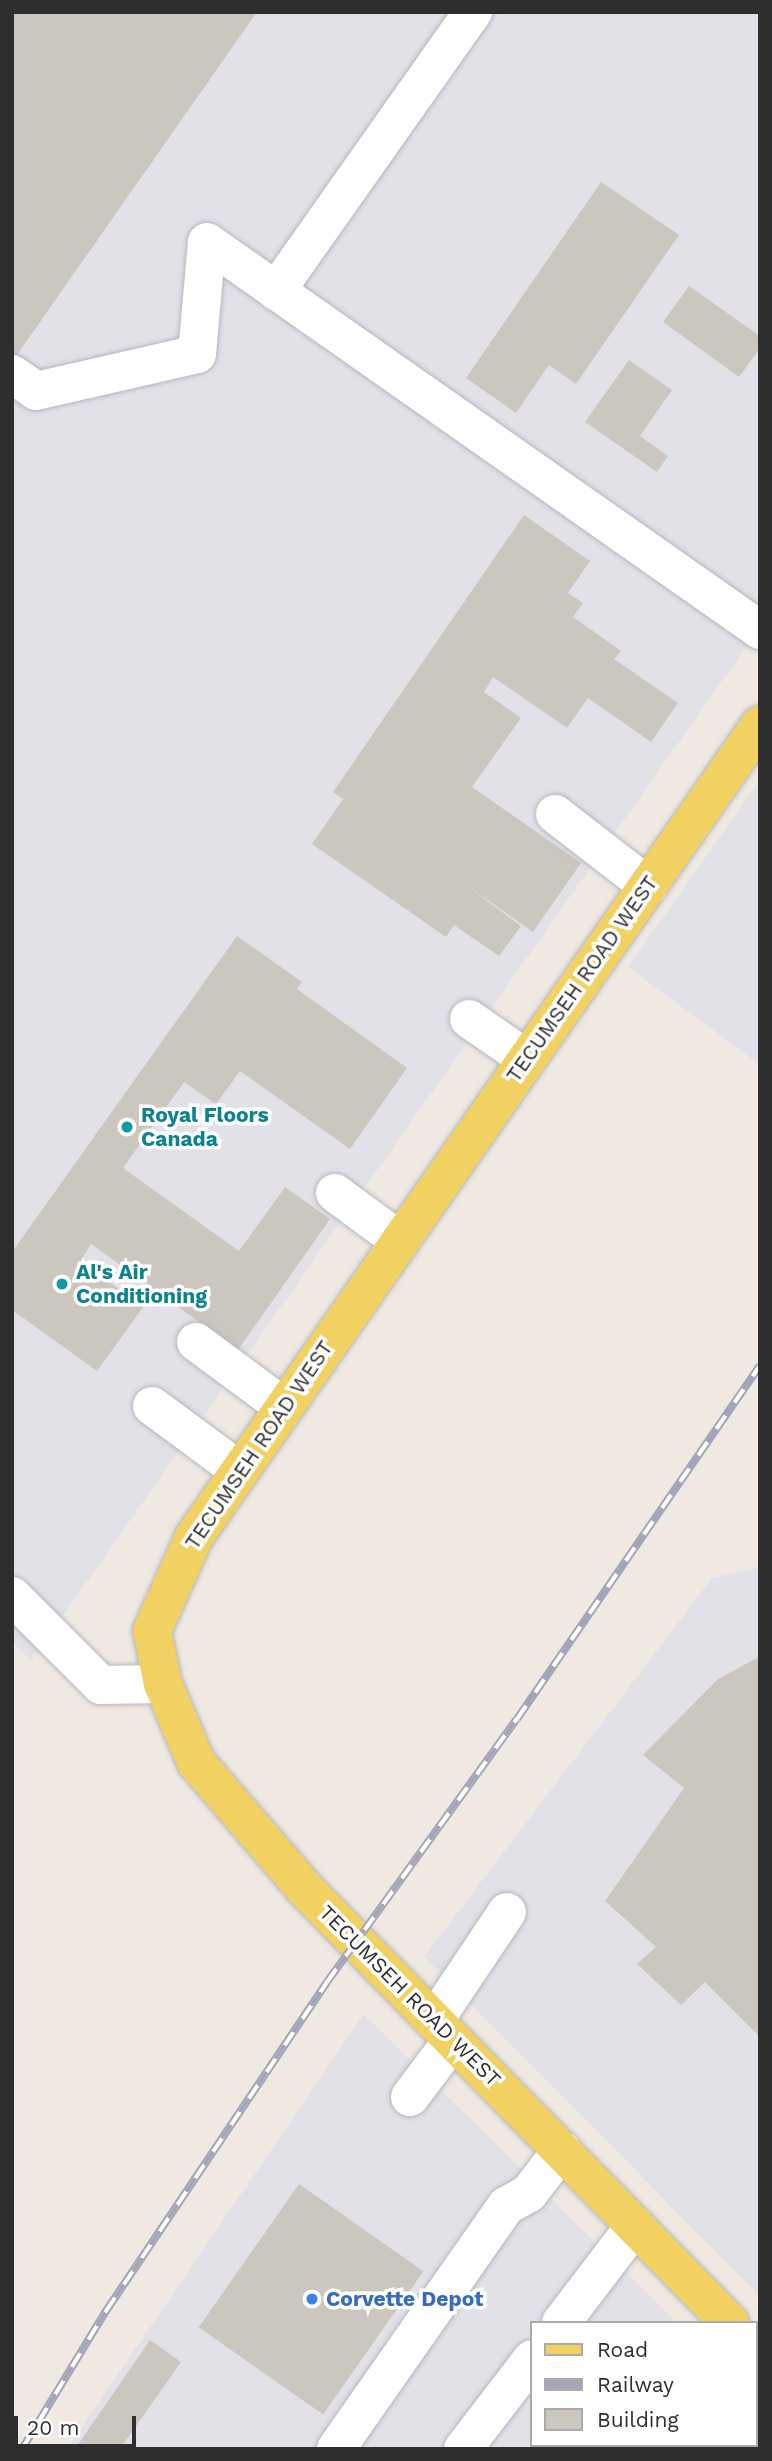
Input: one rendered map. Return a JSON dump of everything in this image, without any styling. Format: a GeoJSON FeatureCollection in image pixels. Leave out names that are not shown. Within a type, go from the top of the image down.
{"type":"FeatureCollection","features":[{"type":"Feature","properties":{"kind":"main road","name":"TECUMSEH ROAD WEST"},"geometry":{"type":"LineString","coordinates":[[728,2321],[306,1890],[196,1762],[163,1684],[152,1631],[194,1537],[758,730]]}},
{"type":"Feature","properties":{"kind":"lane"},"geometry":{"type":"LineString","coordinates":[[276,291],[473,12]]}},
{"type":"Feature","properties":{"kind":"lane"},"geometry":{"type":"LineString","coordinates":[[12,374],[36,391],[197,354],[207,242],[760,630]]}},
{"type":"Feature","properties":{"kind":"lane"},"geometry":{"type":"LineString","coordinates":[[555,814],[648,886]]}},
{"type":"Feature","properties":{"kind":"lane"},"geometry":{"type":"LineString","coordinates":[[469,1019],[527,1059]]}},
{"type":"Feature","properties":{"kind":"lane"},"geometry":{"type":"LineString","coordinates":[[335,1193],[400,1241]]}},
{"type":"Feature","properties":{"kind":"lane"},"geometry":{"type":"LineString","coordinates":[[196,1342],[284,1407]]}},
{"type":"Feature","properties":{"kind":"lane"},"geometry":{"type":"LineString","coordinates":[[152,1406],[240,1471]]}},
{"type":"Feature","properties":{"kind":"lane"},"geometry":{"type":"LineString","coordinates":[[12,1596],[101,1685],[163,1684]]}},
{"type":"Feature","properties":{"kind":"lane"},"geometry":{"type":"LineString","coordinates":[[410,2097],[507,1912]]}},
{"type":"Feature","properties":{"kind":"lane"},"geometry":{"type":"LineString","coordinates":[[336,2449],[506,2206],[529,2193],[562,2150]]}},
{"type":"Feature","properties":{"kind":"lane"},"geometry":{"type":"LineString","coordinates":[[563,2321],[635,2226]]}},
{"type":"Feature","properties":{"kind":"lane"},"geometry":{"type":"LineString","coordinates":[[463,2449],[530,2362]]}},
{"type":"Feature","properties":{"kind":"shaded area"},"geometry":{"type":"Polygon","coordinates":[[[12,12],[760,12],[760,627],[31,1661],[12,1642],[12,12]]]}},
{"type":"Feature","properties":{"kind":"shaded area"},"geometry":{"type":"Polygon","coordinates":[[[760,780],[760,1065],[628,967],[760,780]]]}},
{"type":"Feature","properties":{"kind":"shaded area"},"geometry":{"type":"Polygon","coordinates":[[[760,1567],[760,2296],[424,1957],[712,1578],[760,1567]]]}},
{"type":"Feature","properties":{"kind":"shaded area"},"geometry":{"type":"Polygon","coordinates":[[[364,2014],[675,2321],[530,2321],[530,2447],[758,2447],[758,2425],[760,2449],[67,2449],[364,2014]]]}},
{"type":"Feature","properties":{"kind":"building"},"geometry":{"type":"Polygon","coordinates":[[[12,12],[257,12],[12,362],[12,12]]]}},
{"type":"Feature","properties":{"kind":"building"},"geometry":{"type":"Polygon","coordinates":[[[601,182],[679,235],[576,384],[549,365],[516,413],[466,378],[601,182]]]}},
{"type":"Feature","properties":{"kind":"building"},"geometry":{"type":"Polygon","coordinates":[[[689,286],[760,336],[760,348],[739,377],[663,322],[689,286]]]}},
{"type":"Feature","properties":{"kind":"building"},"geometry":{"type":"Polygon","coordinates":[[[629,360],[672,390],[640,436],[668,456],[657,472],[585,422],[629,360]]]}},
{"type":"Feature","properties":{"kind":"building"},"geometry":{"type":"Polygon","coordinates":[[[524,515],[590,561],[568,593],[583,603],[573,617],[621,651],[614,659],[678,703],[651,742],[588,698],[567,728],[493,677],[484,692],[521,718],[472,787],[581,863],[533,932],[466,885],[521,926],[499,956],[454,925],[446,937],[312,844],[343,799],[333,792],[524,515]]]}},
{"type":"Feature","properties":{"kind":"building","name":"Royal Floors Canada"},"geometry":{"type":"Polygon","coordinates":[[[237,936],[302,982],[297,989],[407,1068],[350,1149],[240,1071],[216,1104],[184,1082],[123,1168],[239,1251],[285,1187],[330,1219],[238,1350],[91,1244],[80,1262],[144,1306],[97,1371],[12,1310],[12,1252],[237,936]]]}},
{"type":"Feature","properties":{"kind":"building"},"geometry":{"type":"Polygon","coordinates":[[[757,1658],[760,1662],[760,2037],[705,1982],[681,2005],[637,1964],[656,1947],[605,1901],[684,1788],[643,1755],[718,1679],[757,1658]]]}},
{"type":"Feature","properties":{"kind":"building","name":"Corvette Depot"},"geometry":{"type":"Polygon","coordinates":[[[299,2184],[424,2271],[323,2415],[199,2327],[299,2184]]]}},
{"type":"Feature","properties":{"kind":"building"},"geometry":{"type":"Polygon","coordinates":[[[150,2340],[181,2362],[120,2449],[75,2449],[150,2340]]]}},
{"type":"Feature","properties":{"kind":"railway"},"geometry":{"type":"LineString","coordinates":[[22,2449],[106,2311],[327,1982],[517,1719],[760,1365]]}},
{"type":"Feature","properties":{"kind":"place","name":"Royal Floors Canada"},"geometry":{"type":"Point","coordinates":[127,1127]}},
{"type":"Feature","properties":{"kind":"place","name":"Al's Air Conditioning"},"geometry":{"type":"Point","coordinates":[62,1284]}},
{"type":"Feature","properties":{"kind":"place","name":"Corvette Depot"},"geometry":{"type":"Point","coordinates":[312,2299]}}]}
